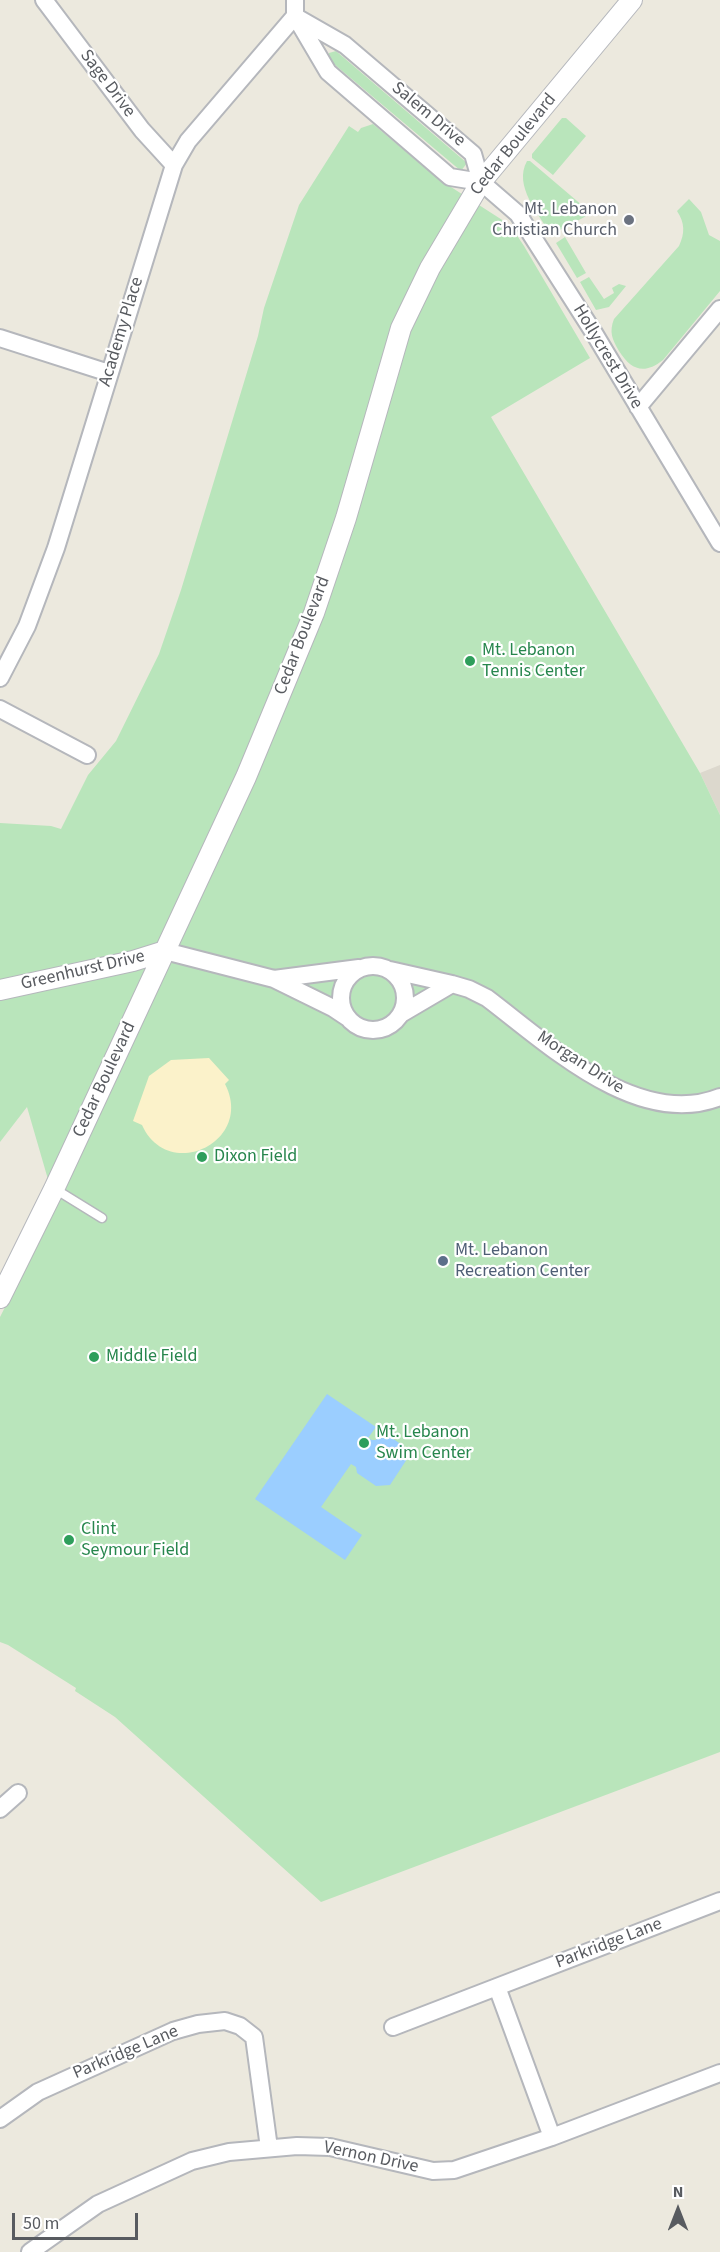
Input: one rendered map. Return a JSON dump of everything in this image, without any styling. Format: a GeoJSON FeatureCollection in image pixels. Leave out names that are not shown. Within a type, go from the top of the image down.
{"type":"FeatureCollection","features":[{"type":"Feature","properties":{"kind":"street","name":"Sage Drive"},"geometry":{"type":"LineString","coordinates":[[44,0],[142,130],[174,165]]}},
{"type":"Feature","properties":{"kind":"street","name":"Cedar Boulevard"},"geometry":{"type":"LineString","coordinates":[[0,1298],[54,1189],[246,777],[317,606],[346,518],[401,328],[430,268],[481,182],[632,0]]}},
{"type":"Feature","properties":{"kind":"street","name":"Academy Place"},"geometry":{"type":"LineString","coordinates":[[0,678],[27,626],[56,548],[174,165],[188,141],[295,8]]}},
{"type":"Feature","properties":{"kind":"street","name":"Salem Drive"},"geometry":{"type":"LineString","coordinates":[[295,8],[345,45],[473,154],[481,182],[450,177],[328,72],[295,8]]}},
{"type":"Feature","properties":{"kind":"street","name":"Hollycrest Drive"},"geometry":{"type":"LineString","coordinates":[[481,182],[518,214],[594,333],[720,543]]}},
{"type":"Feature","properties":{"kind":"street"},"geometry":{"type":"LineString","coordinates":[[638,407],[720,309]]}},
{"type":"Feature","properties":{"kind":"street"},"geometry":{"type":"LineString","coordinates":[[3,336],[109,374]]}},
{"type":"Feature","properties":{"kind":"street"},"geometry":{"type":"LineString","coordinates":[[0,709],[87,755]]}},
{"type":"Feature","properties":{"kind":"street"},"geometry":{"type":"LineString","coordinates":[[165,951],[274,979],[333,1008],[365,1029],[375,1030],[385,1027],[401,1014],[452,984]]}},
{"type":"Feature","properties":{"kind":"street","name":"Greenhurst Drive"},"geometry":{"type":"LineString","coordinates":[[0,990],[133,961],[165,951]]}},
{"type":"Feature","properties":{"kind":"street"},"geometry":{"type":"LineString","coordinates":[[274,979],[372,965],[390,970],[403,985],[405,995],[401,1014]]}},
{"type":"Feature","properties":{"kind":"street"},"geometry":{"type":"LineString","coordinates":[[348,1018],[341,999],[342,989],[346,980],[363,967]]}},
{"type":"Feature","properties":{"kind":"street","name":"Morgan Drive"},"geometry":{"type":"LineString","coordinates":[[390,970],[452,984],[487,998],[567,1058],[602,1081],[629,1094],[658,1103],[680,1104],[720,1097]]}},
{"type":"Feature","properties":{"kind":"street"},"geometry":{"type":"LineString","coordinates":[[0,1809],[18,1792]]}},
{"type":"Feature","properties":{"kind":"street","name":"Parkridge Lane"},"geometry":{"type":"LineString","coordinates":[[393,2027],[720,1901]]}},
{"type":"Feature","properties":{"kind":"street"},"geometry":{"type":"LineString","coordinates":[[497,1987],[552,2137]]}},
{"type":"Feature","properties":{"kind":"street","name":"Parkridge Lane"},"geometry":{"type":"LineString","coordinates":[[0,2118],[38,2092],[173,2031],[198,2024],[225,2021],[240,2026],[254,2037],[269,2148]]}},
{"type":"Feature","properties":{"kind":"street","name":"Vernon Drive"},"geometry":{"type":"LineString","coordinates":[[30,2252],[98,2204],[192,2161],[229,2152],[297,2146],[330,2147],[433,2171],[454,2170],[552,2137],[720,2073]]}},
{"type":"Feature","properties":{"kind":"lane"},"geometry":{"type":"LineString","coordinates":[[54,1189],[102,1218]]}},
{"type":"Feature","properties":{"kind":"shaded area"},"geometry":{"type":"Polygon","coordinates":[[[720,765],[720,815],[700,773],[720,765]]]}},
{"type":"Feature","properties":{"kind":"green space"},"geometry":{"type":"Polygon","coordinates":[[[336,51],[467,163],[461,171],[328,59],[329,53],[336,51]]]}},
{"type":"Feature","properties":{"kind":"green space"},"geometry":{"type":"Polygon","coordinates":[[[562,118],[566,118],[586,136],[553,175],[532,158],[532,154],[562,118]]]}},
{"type":"Feature","properties":{"kind":"green space"},"geometry":{"type":"Polygon","coordinates":[[[373,124],[437,178],[510,225],[590,358],[491,417],[700,773],[720,815],[720,1752],[321,1902],[115,1717],[75,1691],[76,1688],[0,1642],[0,1317],[56,1207],[27,1107],[0,1142],[0,823],[51,826],[61,829],[88,775],[116,741],[159,654],[181,590],[258,336],[264,308],[299,205],[349,126],[358,132],[361,128],[373,124]]]}},
{"type":"Feature","properties":{"kind":"green space"},"geometry":{"type":"Polygon","coordinates":[[[527,161],[530,161],[590,214],[551,235],[525,190],[523,180],[527,161]]]}},
{"type":"Feature","properties":{"kind":"green space"},"geometry":{"type":"Polygon","coordinates":[[[689,199],[701,212],[709,235],[720,241],[720,291],[663,360],[650,368],[638,368],[628,363],[619,351],[612,335],[612,324],[679,246],[683,228],[677,211],[689,199]]]}},
{"type":"Feature","properties":{"kind":"green space"},"geometry":{"type":"Polygon","coordinates":[[[565,237],[586,273],[577,278],[556,243],[565,237]]]}},
{"type":"Feature","properties":{"kind":"green space"},"geometry":{"type":"Polygon","coordinates":[[[589,277],[604,299],[614,293],[612,288],[619,284],[626,286],[609,307],[596,310],[580,282],[589,277]]]}},
{"type":"Feature","properties":{"kind":"sand"},"geometry":{"type":"Polygon","coordinates":[[[209,1058],[229,1080],[225,1084],[231,1105],[228,1123],[219,1138],[204,1148],[188,1153],[170,1151],[154,1142],[142,1125],[133,1121],[149,1076],[171,1060],[209,1058]]]}},
{"type":"Feature","properties":{"kind":"water"},"geometry":{"type":"Polygon","coordinates":[[[327,1394],[376,1427],[368,1438],[376,1440],[382,1431],[402,1445],[407,1459],[390,1485],[376,1486],[357,1473],[356,1467],[351,1464],[321,1507],[362,1535],[345,1560],[255,1499],[327,1394]]]}},
{"type":"Feature","properties":{"kind":"place","name":"Mt. Lebanon Christian Church"},"geometry":{"type":"Point","coordinates":[629,220]}},
{"type":"Feature","properties":{"kind":"place","name":"Mt. Lebanon Tennis Center"},"geometry":{"type":"Point","coordinates":[470,661]}},
{"type":"Feature","properties":{"kind":"place","name":"Dixon Field"},"geometry":{"type":"Point","coordinates":[202,1157]}},
{"type":"Feature","properties":{"kind":"place","name":"Mt. Lebanon Recreation Center"},"geometry":{"type":"Point","coordinates":[443,1261]}},
{"type":"Feature","properties":{"kind":"place","name":"Middle Field"},"geometry":{"type":"Point","coordinates":[94,1357]}},
{"type":"Feature","properties":{"kind":"place","name":"Mt. Lebanon Swim Center"},"geometry":{"type":"Point","coordinates":[364,1443]}},
{"type":"Feature","properties":{"kind":"place","name":"Clint Seymour Field"},"geometry":{"type":"Point","coordinates":[69,1540]}}]}
